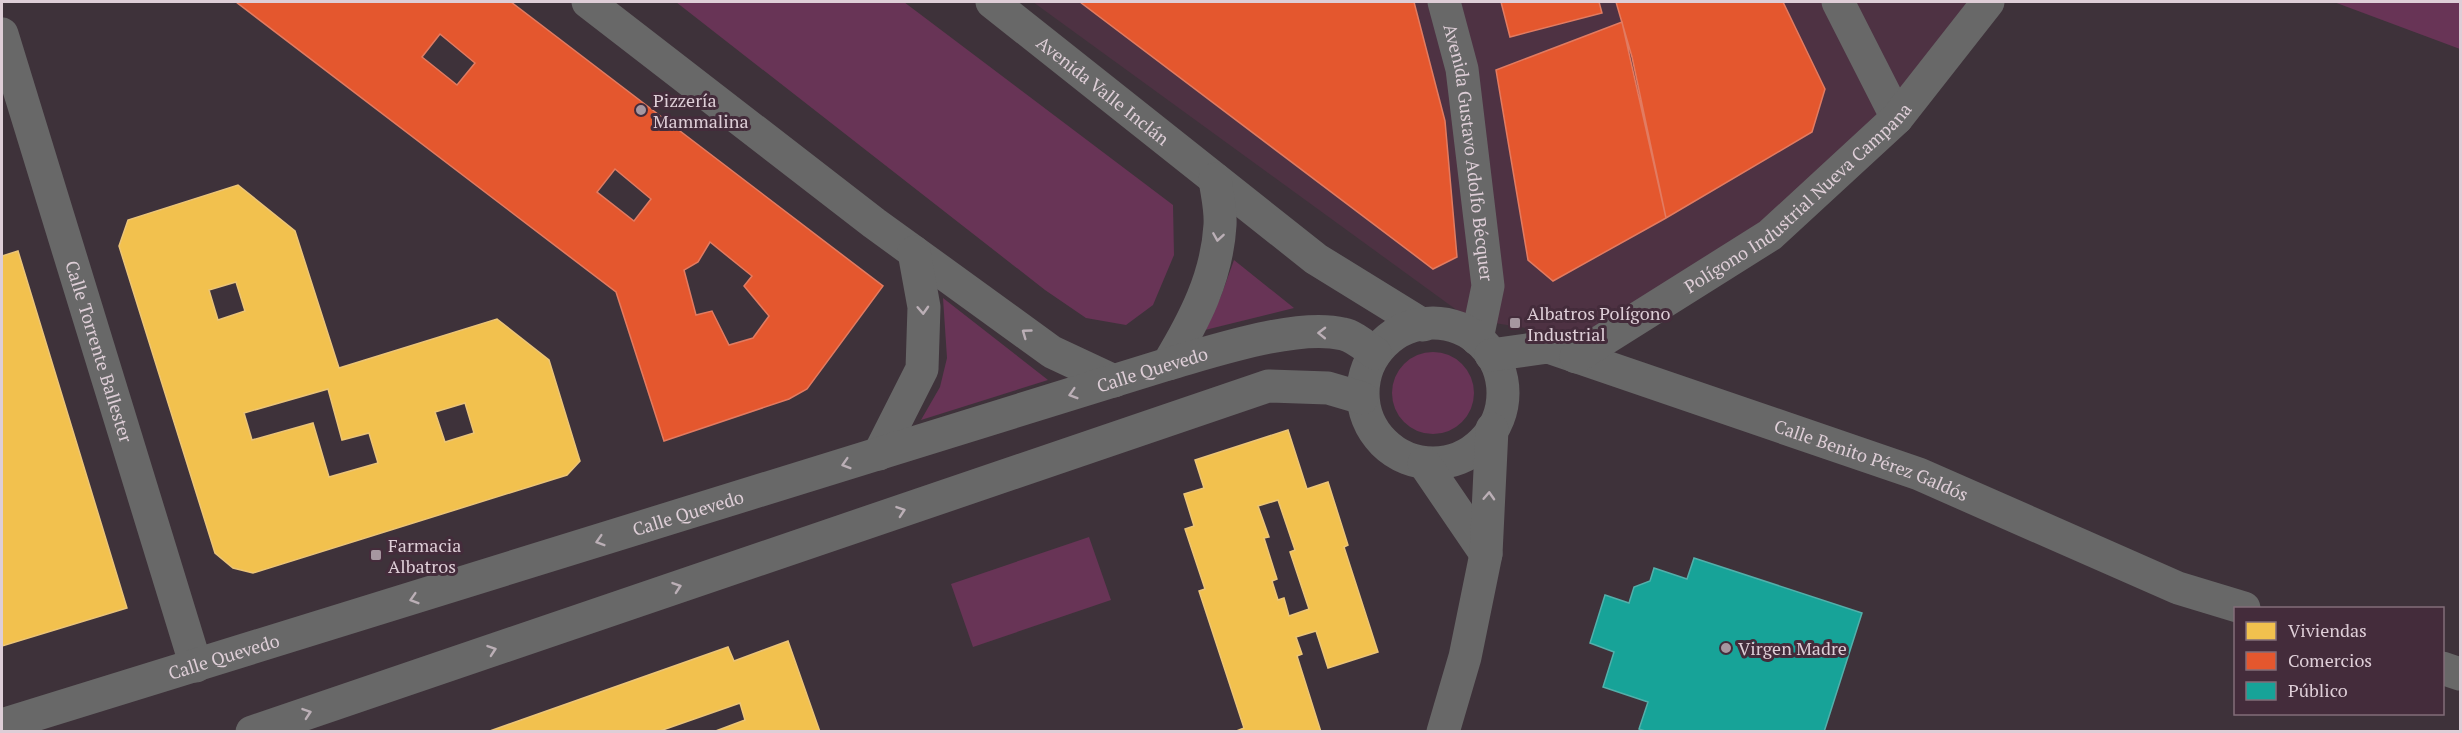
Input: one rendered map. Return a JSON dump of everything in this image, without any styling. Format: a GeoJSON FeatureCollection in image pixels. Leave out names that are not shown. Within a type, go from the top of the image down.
{"type":"FeatureCollection","features":[{"type":"Feature","properties":{"kind":"street"},"geometry":{"type":"LineString","coordinates":[[588,2],[914,252],[1052,352],[1114,381]]}},
{"type":"Feature","properties":{"kind":"street","name":"Avenida Valle Inclán"},"geometry":{"type":"LineString","coordinates":[[992,2],[1316,259],[1423,325]]}},
{"type":"Feature","properties":{"kind":"street","name":"Avenida Gustavo Adolfo Bécquer"},"geometry":{"type":"LineString","coordinates":[[1444,2],[1462,69],[1488,286],[1484,347]]}},
{"type":"Feature","properties":{"kind":"street"},"geometry":{"type":"LineString","coordinates":[[1838,2],[1897,117]]}},
{"type":"Feature","properties":{"kind":"street","name":"Polígono Industrial Nueva Campana"},"geometry":{"type":"LineString","coordinates":[[1576,357],[1770,235],[1897,117],[1988,2]]}},
{"type":"Feature","properties":{"kind":"street","name":"Calle Torrente Ballester"},"geometry":{"type":"LineString","coordinates":[[2,34],[196,666]]}},
{"type":"Feature","properties":{"kind":"street"},"geometry":{"type":"LineString","coordinates":[[1168,364],[1192,324],[1212,277],[1220,225],[1215,179]]}},
{"type":"Feature","properties":{"kind":"street"},"geometry":{"type":"LineString","coordinates":[[879,454],[922,369],[924,307],[914,252]]}},
{"type":"Feature","properties":{"kind":"street","name":"Avenida Valle Inclán"},"geometry":{"type":"LineString","coordinates":[[1316,259],[1379,348]]}},
{"type":"Feature","properties":{"kind":"street"},"geometry":{"type":"LineString","coordinates":[[1436,323],[1457,328],[1484,347],[1500,376],[1503,398],[1498,419],[1487,438],[1470,453],[1448,462],[1424,463],[1401,456],[1382,441],[1368,421],[1362,398],[1365,374],[1379,348],[1393,335],[1413,326],[1436,323]]}},
{"type":"Feature","properties":{"kind":"street","name":"Calle Quevedo"},"geometry":{"type":"LineString","coordinates":[[2,725],[1168,364],[1255,340],[1318,332],[1345,334],[1379,348]]}},
{"type":"Feature","properties":{"kind":"street","name":"Calle Benito Pérez Galdós"},"geometry":{"type":"LineString","coordinates":[[1484,347],[1548,347],[1919,474],[2178,588],[2238,607]]}},
{"type":"Feature","properties":{"kind":"street"},"geometry":{"type":"LineString","coordinates":[[252,732],[1268,387],[1328,388],[1362,398]]}},
{"type":"Feature","properties":{"kind":"street"},"geometry":{"type":"LineString","coordinates":[[1443,732],[1465,657],[1486,554],[1492,429]]}},
{"type":"Feature","properties":{"kind":"street"},"geometry":{"type":"LineString","coordinates":[[1424,463],[1486,554]]}},
{"type":"Feature","properties":{"kind":"street"},"geometry":{"type":"LineString","coordinates":[[2444,670],[2460,674]]}},
{"type":"Feature","properties":{"kind":"shaded area"},"geometry":{"type":"Polygon","coordinates":[[[676,2],[904,2],[1173,205],[1174,255],[1153,305],[1126,325],[1086,318],[1045,290],[676,2]]]}},
{"type":"Feature","properties":{"kind":"shaded area"},"geometry":{"type":"Polygon","coordinates":[[[1033,2],[1970,2],[1874,121],[1768,228],[1578,336],[1469,319],[1033,2]]]}},
{"type":"Feature","properties":{"kind":"shaded area"},"geometry":{"type":"Polygon","coordinates":[[[2334,2],[2460,2],[2460,49],[2334,2]]]}},
{"type":"Feature","properties":{"kind":"shaded area"},"geometry":{"type":"Polygon","coordinates":[[[1234,260],[1294,308],[1205,330],[1234,260]]]}},
{"type":"Feature","properties":{"kind":"shaded area"},"geometry":{"type":"Polygon","coordinates":[[[943,298],[1048,380],[921,420],[940,387],[947,358],[943,298]]]}},
{"type":"Feature","properties":{"kind":"shaded area"},"geometry":{"type":"Polygon","coordinates":[[[1425,352],[1441,352],[1456,359],[1467,370],[1474,385],[1471,409],[1462,422],[1441,434],[1425,434],[1410,427],[1399,416],[1392,401],[1392,385],[1399,370],[1410,359],[1425,352]]]}},
{"type":"Feature","properties":{"kind":"shaded area"},"geometry":{"type":"Polygon","coordinates":[[[1089,537],[1111,600],[973,647],[951,584],[1089,537]]]}},
{"type":"Feature","properties":{"kind":"building: Viviendas"},"geometry":{"type":"Polygon","coordinates":[[[238,185],[295,231],[339,368],[497,319],[549,360],[580,461],[567,475],[253,573],[233,568],[215,553],[119,246],[128,220],[238,185]],[[236,282],[209,290],[218,320],[245,311],[236,282]],[[328,389],[244,413],[252,440],[313,423],[329,477],[378,463],[369,433],[342,440],[328,389]],[[465,403],[435,412],[445,442],[474,433],[465,403]]]}},
{"type":"Feature","properties":{"kind":"building: Viviendas"},"geometry":{"type":"Polygon","coordinates":[[[18,251],[127,608],[2,646],[2,256],[18,251]]]}},
{"type":"Feature","properties":{"kind":"building: Viviendas"},"geometry":{"type":"Polygon","coordinates":[[[1288,430],[1307,489],[1328,482],[1348,545],[1344,547],[1378,652],[1328,668],[1316,631],[1296,637],[1302,654],[1297,656],[1321,732],[1234,732],[1244,728],[1199,591],[1205,589],[1185,529],[1194,526],[1184,494],[1204,488],[1195,460],[1288,430]],[[1278,500],[1258,506],[1269,537],[1264,538],[1277,579],[1272,581],[1278,600],[1284,598],[1289,616],[1309,609],[1290,552],[1295,550],[1278,500]]]}},
{"type":"Feature","properties":{"kind":"building: Viviendas"},"geometry":{"type":"Polygon","coordinates":[[[788,641],[820,732],[713,732],[745,720],[740,703],[657,732],[487,732],[728,647],[734,661],[788,641]]]}},
{"type":"Feature","properties":{"kind":"building: Comercios"},"geometry":{"type":"Polygon","coordinates":[[[236,2],[511,2],[883,286],[807,389],[789,399],[664,441],[616,292],[236,2]],[[440,34],[422,57],[457,85],[475,63],[440,34]],[[615,169],[597,192],[634,221],[651,199],[615,169]],[[710,242],[698,262],[684,270],[696,315],[712,311],[729,345],[753,338],[769,316],[744,286],[752,276],[710,242]]]}},
{"type":"Feature","properties":{"kind":"building: Comercios"},"geometry":{"type":"Polygon","coordinates":[[[1080,2],[1414,2],[1445,121],[1457,257],[1433,269],[1080,2]]]}},
{"type":"Feature","properties":{"kind":"building: Comercios"},"geometry":{"type":"Polygon","coordinates":[[[1501,2],[1599,2],[1602,13],[1510,37],[1501,2]]]}},
{"type":"Feature","properties":{"kind":"building: Comercios"},"geometry":{"type":"Polygon","coordinates":[[[1616,2],[1783,2],[1825,89],[1812,132],[1666,218],[1632,57],[1616,2]]]}},
{"type":"Feature","properties":{"kind":"building: Comercios"},"geometry":{"type":"Polygon","coordinates":[[[1622,22],[1666,218],[1553,281],[1528,260],[1496,70],[1622,22]]]}},
{"type":"Feature","properties":{"kind":"building: Público","name":"Virgen Madre"},"geometry":{"type":"Polygon","coordinates":[[[1694,558],[1862,613],[1824,732],[1648,732],[1639,729],[1648,702],[1603,687],[1614,652],[1590,643],[1605,595],[1629,603],[1634,587],[1650,581],[1654,568],[1687,579],[1694,558]]]}},
{"type":"Feature","properties":{"kind":"place","name":"Pizzería Mammalina"},"geometry":{"type":"Point","coordinates":[641,110]}},
{"type":"Feature","properties":{"kind":"place","name":"Albatros Polígono Industrial"},"geometry":{"type":"Point","coordinates":[1515,323]}},
{"type":"Feature","properties":{"kind":"place","name":"Farmacia Albatros"},"geometry":{"type":"Point","coordinates":[376,555]}},
{"type":"Feature","properties":{"kind":"place","name":"Virgen Madre"},"geometry":{"type":"Point","coordinates":[1726,648]}}]}
